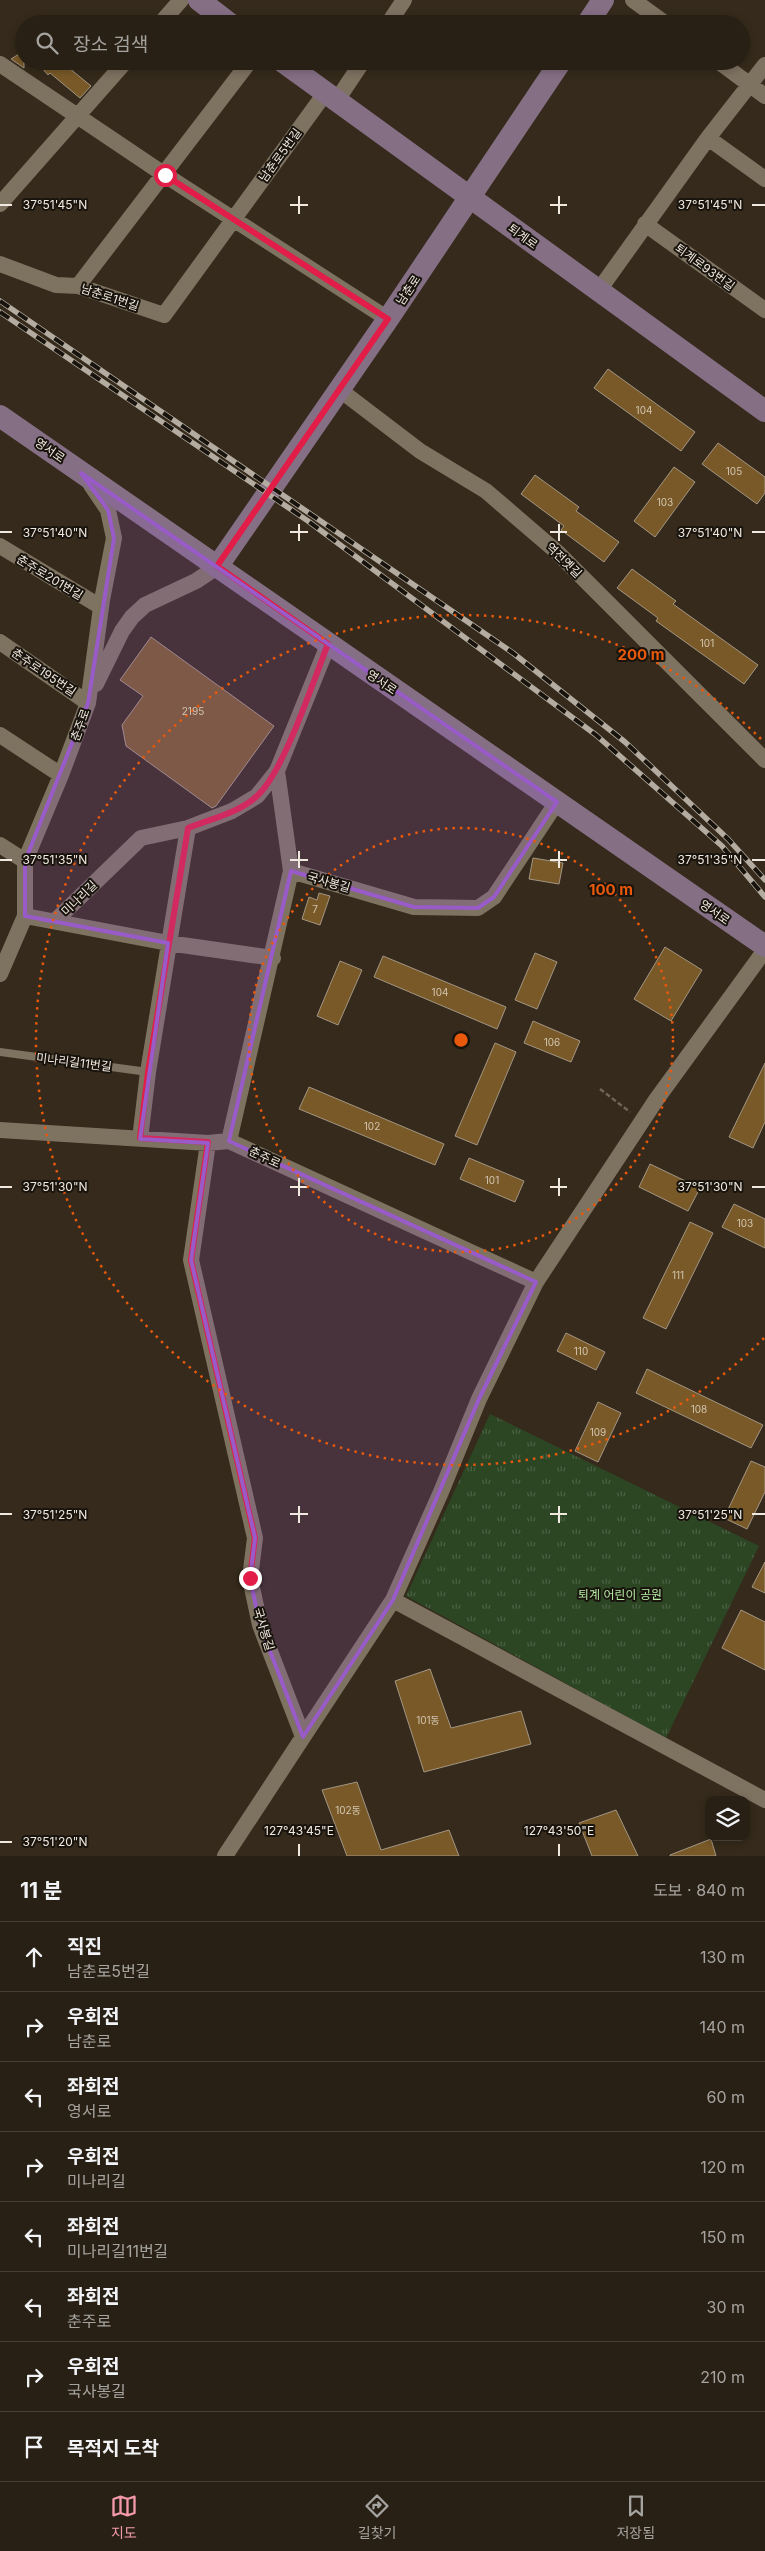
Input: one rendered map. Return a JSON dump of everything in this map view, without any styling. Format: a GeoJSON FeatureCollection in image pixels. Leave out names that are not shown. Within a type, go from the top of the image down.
{"type":"FeatureCollection","features":[{"type":"Feature","properties":{"kind":"street"},"geometry":{"type":"LineString","coordinates":[[168,15],[181,0]]}},
{"type":"Feature","properties":{"kind":"street"},"geometry":{"type":"LineString","coordinates":[[199,0],[218,15]]}},
{"type":"Feature","properties":{"kind":"street"},"geometry":{"type":"LineString","coordinates":[[394,15],[404,0]]}},
{"type":"Feature","properties":{"kind":"street"},"geometry":{"type":"LineString","coordinates":[[593,15],[603,0]]}},
{"type":"Feature","properties":{"kind":"street"},"geometry":{"type":"LineString","coordinates":[[633,0],[654,15]]}},
{"type":"Feature","properties":{"kind":"street"},"geometry":{"type":"LineString","coordinates":[[0,64],[165,175],[234,217],[388,319]]}},
{"type":"Feature","properties":{"kind":"street"},"geometry":{"type":"LineString","coordinates":[[599,290],[708,138],[765,65]]}},
{"type":"Feature","properties":{"kind":"street"},"geometry":{"type":"LineString","coordinates":[[0,204],[118,70]]}},
{"type":"Feature","properties":{"kind":"street"},"geometry":{"type":"LineString","coordinates":[[78,286],[165,175],[243,70]]}},
{"type":"Feature","properties":{"kind":"street","name":"퇴계로"},"geometry":{"type":"LineString","coordinates":[[295,70],[765,411]]}},
{"type":"Feature","properties":{"kind":"street","name":"남춘로5번길"},"geometry":{"type":"LineString","coordinates":[[164,315],[234,217],[331,96],[355,70]]}},
{"type":"Feature","properties":{"kind":"street","name":"남춘로"},"geometry":{"type":"LineString","coordinates":[[217,566],[340,390],[555,70]]}},
{"type":"Feature","properties":{"kind":"street"},"geometry":{"type":"LineString","coordinates":[[730,70],[765,96]]}},
{"type":"Feature","properties":{"kind":"street"},"geometry":{"type":"LineString","coordinates":[[708,138],[765,179]]}},
{"type":"Feature","properties":{"kind":"street","name":"퇴계로93번길"},"geometry":{"type":"LineString","coordinates":[[645,224],[765,310]]}},
{"type":"Feature","properties":{"kind":"street","name":"남춘로1번길"},"geometry":{"type":"LineString","coordinates":[[0,264],[56,285],[78,286],[164,315]]}},
{"type":"Feature","properties":{"kind":"street","name":"역전옛길"},"geometry":{"type":"LineString","coordinates":[[340,390],[420,451],[486,491],[557,552],[765,760]]}},
{"type":"Feature","properties":{"kind":"street","name":"영서로"},"geometry":{"type":"LineString","coordinates":[[0,416],[765,946]]}},
{"type":"Feature","properties":{"kind":"street","name":"춘주로"},"geometry":{"type":"LineString","coordinates":[[0,974],[25,916],[25,861],[61,775],[88,702],[114,528],[101,496],[81,473]]}},
{"type":"Feature","properties":{"kind":"street","name":"춘주로201번길"},"geometry":{"type":"LineString","coordinates":[[0,546],[101,607]]}},
{"type":"Feature","properties":{"kind":"street"},"geometry":{"type":"LineString","coordinates":[[88,702],[111,651],[132,617],[145,605],[196,581],[217,566]]}},
{"type":"Feature","properties":{"kind":"street","name":"춘주로195번길"},"geometry":{"type":"LineString","coordinates":[[0,642],[88,702]]}},
{"type":"Feature","properties":{"kind":"street","name":"미나리길"},"geometry":{"type":"LineString","coordinates":[[55,921],[141,838],[188,828],[232,811],[257,796],[277,771],[328,644]]}},
{"type":"Feature","properties":{"kind":"street"},"geometry":{"type":"LineString","coordinates":[[0,735],[61,775]]}},
{"type":"Feature","properties":{"kind":"street","name":"미나리길"},"geometry":{"type":"LineString","coordinates":[[277,771],[291,871]]}},
{"type":"Feature","properties":{"kind":"street","name":"국사봉길"},"geometry":{"type":"LineString","coordinates":[[229,1141],[273,958],[291,871],[414,907],[478,908],[494,897],[557,802]]}},
{"type":"Feature","properties":{"kind":"street"},"geometry":{"type":"LineString","coordinates":[[140,1138],[148,1072],[188,828]]}},
{"type":"Feature","properties":{"kind":"street"},"geometry":{"type":"LineString","coordinates":[[0,844],[25,861]]}},
{"type":"Feature","properties":{"kind":"street"},"geometry":{"type":"LineString","coordinates":[[25,916],[168,943],[273,958]]}},
{"type":"Feature","properties":{"kind":"street"},"geometry":{"type":"LineString","coordinates":[[225,1856],[393,1600],[441,1492],[479,1399],[536,1282],[642,1121],[765,950]]}},
{"type":"Feature","properties":{"kind":"street","name":"춘주로"},"geometry":{"type":"LineString","coordinates":[[0,1130],[208,1142],[229,1141],[536,1282]]}},
{"type":"Feature","properties":{"kind":"street","name":"국사봉길"},"geometry":{"type":"LineString","coordinates":[[208,1142],[191,1260],[255,1538],[250,1578],[260,1625],[303,1737]]}},
{"type":"Feature","properties":{"kind":"street"},"geometry":{"type":"LineString","coordinates":[[393,1600],[765,1800]]}},
{"type":"Feature","properties":{"kind":"lane","name":"미나리길11번길"},"geometry":{"type":"LineString","coordinates":[[0,1052],[148,1072]]}},
{"type":"Feature","properties":{"kind":"path"},"geometry":{"type":"LineString","coordinates":[[600,1089],[642,1121]]}},
{"type":"Feature","properties":{"kind":"highlighted area"},"geometry":{"type":"Polygon","coordinates":[[[81,473],[557,802],[494,897],[478,908],[414,907],[291,871],[229,1141],[536,1282],[479,1399],[393,1600],[303,1737],[260,1625],[250,1578],[255,1538],[191,1260],[208,1143],[140,1139],[168,943],[25,916],[25,861],[88,703],[114,538],[108,510],[81,473]]]}},
{"type":"Feature","properties":{"kind":"green space","name":"퇴계 어린이 공원"},"geometry":{"type":"Polygon","coordinates":[[[490,1414],[759,1546],[666,1738],[406,1596],[490,1414]]]}},
{"type":"Feature","properties":{"kind":"building"},"geometry":{"type":"Polygon","coordinates":[[[44,70],[72,70],[91,86],[80,98],[50,73],[48,75],[44,70]]]}},
{"type":"Feature","properties":{"kind":"building"},"geometry":{"type":"Polygon","coordinates":[[[608,369],[695,432],[681,451],[594,388],[608,369]]]}},
{"type":"Feature","properties":{"kind":"building"},"geometry":{"type":"Polygon","coordinates":[[[718,443],[765,477],[765,493],[757,504],[702,464],[718,443]]]}},
{"type":"Feature","properties":{"kind":"building"},"geometry":{"type":"Polygon","coordinates":[[[674,467],[695,482],[655,537],[634,521],[674,467]]]}},
{"type":"Feature","properties":{"kind":"building"},"geometry":{"type":"Polygon","coordinates":[[[535,475],[579,507],[576,511],[619,542],[604,562],[561,530],[564,526],[521,494],[535,475]]]}},
{"type":"Feature","properties":{"kind":"building"},"geometry":{"type":"Polygon","coordinates":[[[632,569],[676,601],[673,604],[758,665],[744,684],[656,621],[658,618],[617,588],[632,569]]]}},
{"type":"Feature","properties":{"kind":"building"},"geometry":{"type":"Polygon","coordinates":[[[151,637],[274,726],[216,806],[212,808],[126,746],[122,725],[143,696],[120,680],[151,637]]]}},
{"type":"Feature","properties":{"kind":"building"},"geometry":{"type":"Polygon","coordinates":[[[533,858],[563,863],[559,884],[529,879],[533,858]]]}},
{"type":"Feature","properties":{"kind":"building"},"geometry":{"type":"Polygon","coordinates":[[[319,893],[330,896],[320,925],[302,919],[309,897],[317,900],[319,893]]]}},
{"type":"Feature","properties":{"kind":"building"},"geometry":{"type":"Polygon","coordinates":[[[665,947],[702,970],[671,1021],[634,999],[665,947]]]}},
{"type":"Feature","properties":{"kind":"building"},"geometry":{"type":"Polygon","coordinates":[[[535,953],[557,962],[537,1009],[515,1000],[535,953]]]}},
{"type":"Feature","properties":{"kind":"building"},"geometry":{"type":"Polygon","coordinates":[[[383,956],[506,1007],[497,1029],[374,977],[383,956]]]}},
{"type":"Feature","properties":{"kind":"building"},"geometry":{"type":"Polygon","coordinates":[[[340,961],[362,970],[338,1025],[317,1016],[340,961]]]}},
{"type":"Feature","properties":{"kind":"building"},"geometry":{"type":"Polygon","coordinates":[[[533,1021],[580,1041],[571,1062],[524,1043],[533,1021]]]}},
{"type":"Feature","properties":{"kind":"building"},"geometry":{"type":"Polygon","coordinates":[[[495,1043],[516,1052],[477,1145],[455,1136],[495,1043]]]}},
{"type":"Feature","properties":{"kind":"building"},"geometry":{"type":"Polygon","coordinates":[[[765,1063],[765,1122],[753,1148],[729,1137],[765,1063]]]}},
{"type":"Feature","properties":{"kind":"building"},"geometry":{"type":"Polygon","coordinates":[[[309,1087],[444,1144],[435,1165],[299,1109],[309,1087]]]}},
{"type":"Feature","properties":{"kind":"building"},"geometry":{"type":"Polygon","coordinates":[[[469,1158],[524,1181],[515,1202],[460,1179],[469,1158]]]}},
{"type":"Feature","properties":{"kind":"building"},"geometry":{"type":"Polygon","coordinates":[[[650,1164],[700,1188],[688,1211],[639,1187],[650,1164]]]}},
{"type":"Feature","properties":{"kind":"building"},"geometry":{"type":"Polygon","coordinates":[[[734,1204],[765,1219],[765,1248],[722,1227],[734,1204]]]}},
{"type":"Feature","properties":{"kind":"building"},"geometry":{"type":"Polygon","coordinates":[[[690,1222],[713,1233],[666,1329],[643,1318],[690,1222]]]}},
{"type":"Feature","properties":{"kind":"building"},"geometry":{"type":"Polygon","coordinates":[[[566,1333],[605,1352],[596,1370],[557,1351],[566,1333]]]}},
{"type":"Feature","properties":{"kind":"building"},"geometry":{"type":"Polygon","coordinates":[[[647,1369],[763,1425],[751,1448],[636,1393],[647,1369]]]}},
{"type":"Feature","properties":{"kind":"building"},"geometry":{"type":"Polygon","coordinates":[[[598,1402],[621,1413],[598,1462],[575,1451],[598,1402]]]}},
{"type":"Feature","properties":{"kind":"building"},"geometry":{"type":"Polygon","coordinates":[[[751,1461],[765,1467],[765,1492],[747,1529],[724,1518],[751,1461]]]}},
{"type":"Feature","properties":{"kind":"building"},"geometry":{"type":"Polygon","coordinates":[[[765,1562],[765,1593],[752,1587],[765,1562]]]}},
{"type":"Feature","properties":{"kind":"building"},"geometry":{"type":"Polygon","coordinates":[[[741,1610],[765,1622],[765,1670],[722,1648],[741,1610]]]}},
{"type":"Feature","properties":{"kind":"building"},"geometry":{"type":"Polygon","coordinates":[[[430,1669],[451,1728],[521,1711],[531,1744],[424,1772],[395,1681],[430,1669]]]}},
{"type":"Feature","properties":{"kind":"building"},"geometry":{"type":"Polygon","coordinates":[[[357,1782],[381,1850],[449,1830],[459,1856],[347,1856],[322,1790],[357,1782]]]}},
{"type":"Feature","properties":{"kind":"building"},"geometry":{"type":"Polygon","coordinates":[[[616,1810],[638,1856],[592,1856],[579,1823],[616,1810]]]}},
{"type":"Feature","properties":{"kind":"building"},"geometry":{"type":"Polygon","coordinates":[[[706,1841],[712,1841],[716,1856],[670,1856],[706,1841]]]}},
{"type":"Feature","properties":{"kind":"railway"},"geometry":{"type":"LineString","coordinates":[[0,301],[513,653],[625,742],[728,839],[765,880]]}},
{"type":"Feature","properties":{"kind":"railway"},"geometry":{"type":"LineString","coordinates":[[0,312],[308,521],[596,735],[722,846],[765,897]]}},
{"type":"Feature","properties":{"kind":"route"},"geometry":{"type":"LineString","coordinates":[[165,175],[234,217],[388,319],[217,566],[328,644],[277,771],[257,796],[232,811],[188,828],[148,1072],[140,1138],[208,1142],[191,1260],[255,1538],[250,1578]]}}]}
